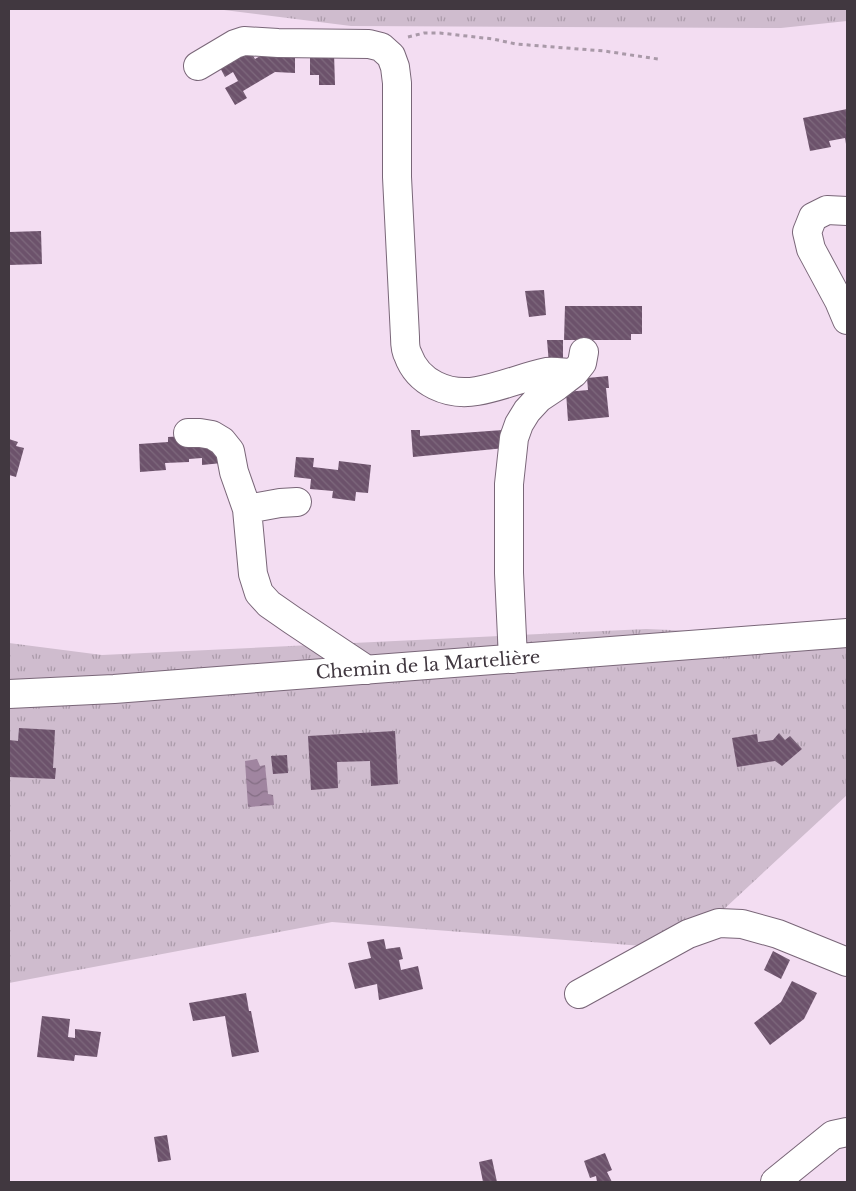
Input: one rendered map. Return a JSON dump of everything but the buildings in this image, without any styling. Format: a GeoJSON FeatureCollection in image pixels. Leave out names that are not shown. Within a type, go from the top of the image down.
{"type":"FeatureCollection","features":[{"type":"Feature","properties":{"kind":"street"},"geometry":{"type":"LineString","coordinates":[[198,66],[244,41],[369,44],[381,47],[391,56],[395,67],[397,83],[398,214],[405,337],[407,353],[411,364],[419,374],[438,388],[474,392],[550,372],[579,362],[557,386],[539,398],[527,410],[514,438],[509,484],[509,573],[513,659]]}},
{"type":"Feature","properties":{"kind":"street"},"geometry":{"type":"LineString","coordinates":[[847,211],[827,210],[813,217],[807,232],[811,249],[847,320]]}},
{"type":"Feature","properties":{"kind":"street"},"geometry":{"type":"LineString","coordinates":[[188,433],[212,436],[222,441],[230,451],[234,472],[247,509],[253,574],[260,593],[269,604],[367,670]]}},
{"type":"Feature","properties":{"kind":"street"},"geometry":{"type":"LineString","coordinates":[[247,509],[297,502]]}},
{"type":"Feature","properties":{"kind":"street","name":"Chemin de la Martelière"},"geometry":{"type":"LineString","coordinates":[[9,694],[114,689],[847,633]]}},
{"type":"Feature","properties":{"kind":"street"},"geometry":{"type":"LineString","coordinates":[[579,994],[688,934],[719,923],[742,924],[778,934],[847,962]]}},
{"type":"Feature","properties":{"kind":"street"},"geometry":{"type":"LineString","coordinates":[[775,1182],[833,1136],[847,1132]]}},
{"type":"Feature","properties":{"kind":"path"},"geometry":{"type":"LineString","coordinates":[[381,47],[413,34],[440,33],[493,39],[516,44],[604,51],[658,59]]}},
{"type":"Feature","properties":{"kind":"green space"},"geometry":{"type":"Polygon","coordinates":[[[216,9],[847,9],[847,21],[781,28],[351,26],[216,9]]]}},
{"type":"Feature","properties":{"kind":"green space"},"geometry":{"type":"Polygon","coordinates":[[[646,629],[847,637],[847,795],[681,949],[332,922],[9,983],[9,643],[102,655],[646,629]]]}},
{"type":"Feature","properties":{"kind":"water"},"geometry":{"type":"Polygon","coordinates":[[[257,759],[260,766],[265,765],[268,794],[273,795],[274,805],[248,807],[245,761],[257,759]]]}}]}
